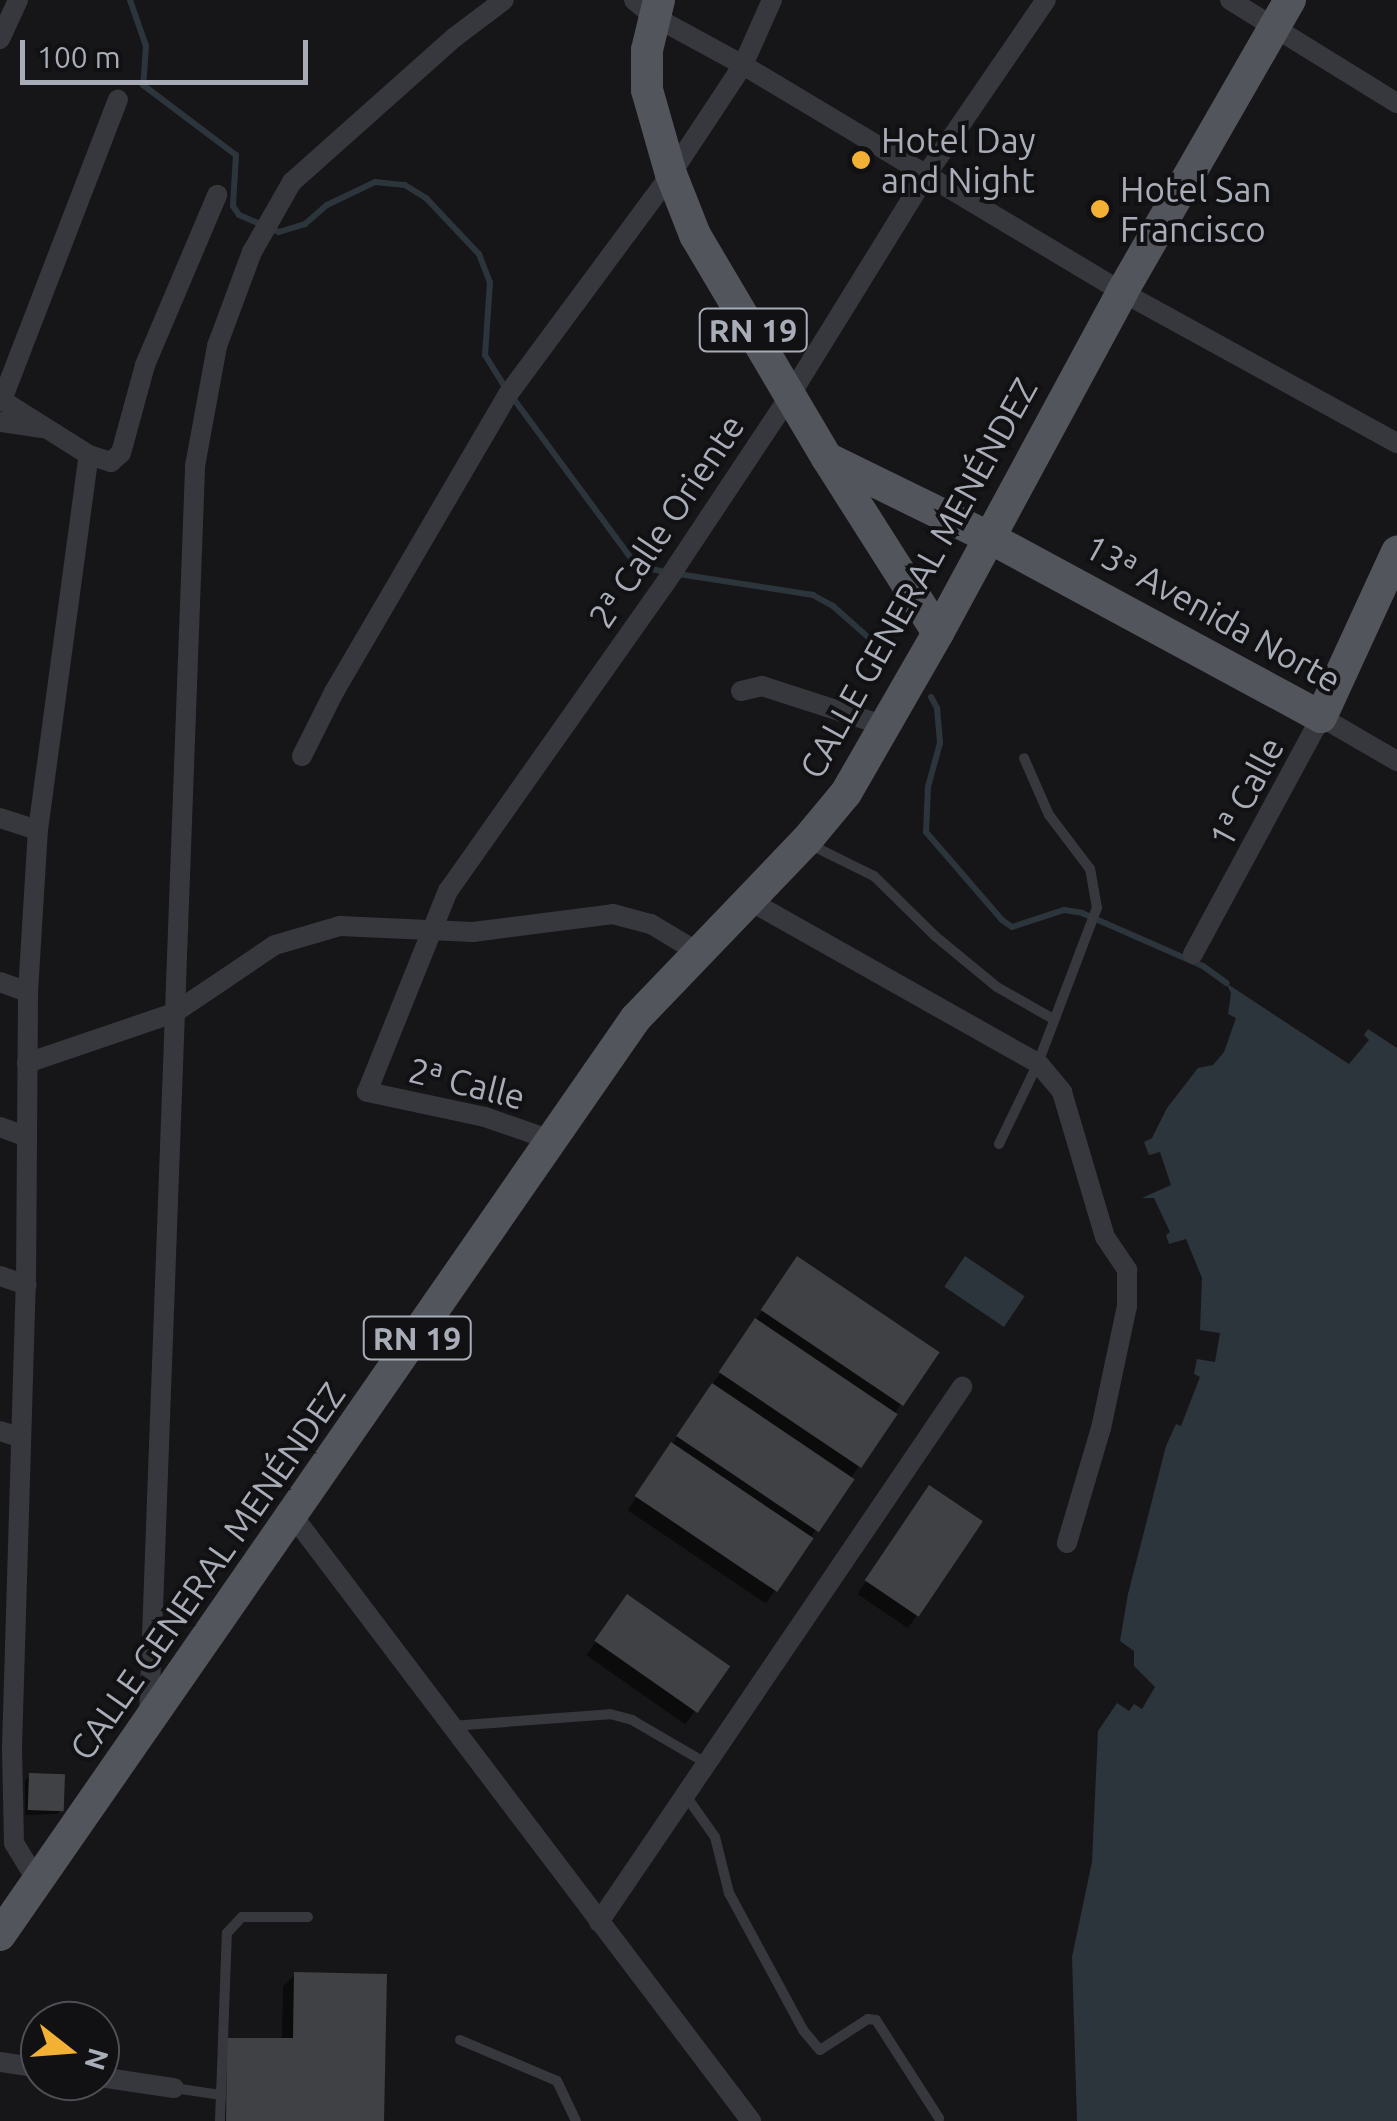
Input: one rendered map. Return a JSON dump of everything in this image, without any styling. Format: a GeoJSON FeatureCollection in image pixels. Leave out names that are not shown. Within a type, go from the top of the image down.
{"type":"FeatureCollection","features":[{"type":"Feature","properties":{"kind":"main road","name":"RN 19"},"geometry":{"type":"LineString","coordinates":[[649,5],[647,90],[671,174],[695,235],[827,458],[938,633]]}},
{"type":"Feature","properties":{"kind":"main road","name":"CALLE GENERAL MENÉNDEZ"},"geometry":{"type":"LineString","coordinates":[[6,1918],[39,1884],[636,1018],[806,841],[846,793],[938,633],[1122,292],[1282,13]]}},
{"type":"Feature","properties":{"kind":"main road","name":"13ª Avenida Norte"},"geometry":{"type":"LineString","coordinates":[[827,458],[990,538],[1322,718]]}},
{"type":"Feature","properties":{"kind":"main road"},"geometry":{"type":"LineString","coordinates":[[1322,718],[1397,552]]}},
{"type":"Feature","properties":{"kind":"street"},"geometry":{"type":"LineString","coordinates":[[0,40],[18,0]]}},
{"type":"Feature","properties":{"kind":"street"},"geometry":{"type":"LineString","coordinates":[[149,1724],[196,466],[217,346],[252,252],[292,182],[455,37],[504,0]]}},
{"type":"Feature","properties":{"kind":"street"},"geometry":{"type":"LineString","coordinates":[[302,756],[334,692],[510,393],[671,174],[743,65],[772,0]]}},
{"type":"Feature","properties":{"kind":"street","name":"2ª Calle Oriente"},"geometry":{"type":"LineString","coordinates":[[367,1092],[448,891],[672,573],[791,394],[926,175],[1046,0]]}},
{"type":"Feature","properties":{"kind":"street"},"geometry":{"type":"LineString","coordinates":[[1230,0],[1282,13],[1397,103]]}},
{"type":"Feature","properties":{"kind":"street"},"geometry":{"type":"LineString","coordinates":[[649,5],[1122,292],[1397,443]]}},
{"type":"Feature","properties":{"kind":"street"},"geometry":{"type":"LineString","coordinates":[[118,100],[1,399],[90,455],[111,462],[121,452],[145,365],[218,195]]}},
{"type":"Feature","properties":{"kind":"street"},"geometry":{"type":"LineString","coordinates":[[0,422],[48,428]]}},
{"type":"Feature","properties":{"kind":"street"},"geometry":{"type":"LineString","coordinates":[[39,1884],[14,1843],[6,1746],[8,1589],[21,1438],[26,1285],[28,992],[38,830],[90,455]]}},
{"type":"Feature","properties":{"kind":"street"},"geometry":{"type":"LineString","coordinates":[[742,691],[762,686],[886,726]]}},
{"type":"Feature","properties":{"kind":"street","name":"13ª Avenida Norte"},"geometry":{"type":"LineString","coordinates":[[1322,718],[1397,760]]}},
{"type":"Feature","properties":{"kind":"street","name":"1ª Calle"},"geometry":{"type":"LineString","coordinates":[[1193,954],[1228,897],[1322,718]]}},
{"type":"Feature","properties":{"kind":"street"},"geometry":{"type":"LineString","coordinates":[[0,818],[38,830]]}},
{"type":"Feature","properties":{"kind":"street"},"geometry":{"type":"LineString","coordinates":[[750,901],[1038,1063],[1062,1092],[1105,1236],[1128,1270],[1126,1306],[1101,1428],[1066,1543]]}},
{"type":"Feature","properties":{"kind":"street"},"geometry":{"type":"LineString","coordinates":[[27,1063],[174,1012],[244,964],[302,935],[340,926],[473,932],[613,914],[634,916],[698,952]]}},
{"type":"Feature","properties":{"kind":"street"},"geometry":{"type":"LineString","coordinates":[[0,982],[28,992]]}},
{"type":"Feature","properties":{"kind":"street","name":"2ª Calle"},"geometry":{"type":"LineString","coordinates":[[367,1092],[485,1117],[552,1140]]}},
{"type":"Feature","properties":{"kind":"street"},"geometry":{"type":"LineString","coordinates":[[0,1128],[25,1136]]}},
{"type":"Feature","properties":{"kind":"street"},"geometry":{"type":"LineString","coordinates":[[0,1276],[26,1285]]}},
{"type":"Feature","properties":{"kind":"street"},"geometry":{"type":"LineString","coordinates":[[599,1922],[962,1388]]}},
{"type":"Feature","properties":{"kind":"street"},"geometry":{"type":"LineString","coordinates":[[0,1431],[21,1438]]}},
{"type":"Feature","properties":{"kind":"street"},"geometry":{"type":"LineString","coordinates":[[293,1516],[750,2121]]}},
{"type":"Feature","properties":{"kind":"street"},"geometry":{"type":"LineString","coordinates":[[120,2080],[174,2088]]}},
{"type":"Feature","properties":{"kind":"lane"},"geometry":{"type":"LineString","coordinates":[[999,1144],[1038,1063],[1097,908],[1090,869],[1049,815],[1024,758]]}},
{"type":"Feature","properties":{"kind":"lane"},"geometry":{"type":"LineString","coordinates":[[806,841],[821,854],[874,876],[935,936],[997,987],[1053,1019]]}},
{"type":"Feature","properties":{"kind":"lane"},"geometry":{"type":"LineString","coordinates":[[452,1726],[610,1714],[632,1720],[707,1764]]}},
{"type":"Feature","properties":{"kind":"lane"},"geometry":{"type":"LineString","coordinates":[[686,1795],[715,1837],[729,1893],[803,2030],[820,2050],[868,2019],[876,2020],[939,2118]]}},
{"type":"Feature","properties":{"kind":"lane"},"geometry":{"type":"LineString","coordinates":[[220,2121],[227,1933],[242,1917],[308,1916]]}},
{"type":"Feature","properties":{"kind":"lane"},"geometry":{"type":"LineString","coordinates":[[460,2040],[557,2081],[576,2121]]}},
{"type":"Feature","properties":{"kind":"lane"},"geometry":{"type":"LineString","coordinates":[[174,2088],[221,2095]]}},
{"type":"Feature","properties":{"kind":"shaded area"},"geometry":{"type":"Polygon","coordinates":[[[1226,983],[1349,1064],[1369,1040],[1364,1035],[1368,1029],[1397,1048],[1397,2121],[1077,2121],[1072,1957],[1092,1862],[1098,1731],[1117,1703],[1129,1711],[1134,1704],[1142,1709],[1155,1687],[1134,1666],[1134,1651],[1120,1641],[1128,1594],[1166,1446],[1176,1424],[1181,1426],[1200,1377],[1194,1374],[1197,1359],[1215,1362],[1220,1333],[1200,1330],[1202,1278],[1186,1239],[1169,1244],[1166,1235],[1170,1232],[1154,1198],[1142,1198],[1171,1185],[1160,1152],[1149,1155],[1144,1142],[1152,1138],[1167,1108],[1198,1068],[1213,1065],[1224,1052],[1236,1018],[1228,1014],[1231,993],[1226,983]]]}},
{"type":"Feature","properties":{"kind":"shaded area"},"geometry":{"type":"Polygon","coordinates":[[[965,1256],[1025,1296],[1004,1327],[944,1287],[965,1256]]]}},
{"type":"Feature","properties":{"kind":"building"},"geometry":{"type":"Polygon","coordinates":[[[797,1256],[940,1352],[903,1406],[761,1310],[797,1256]]]}},
{"type":"Feature","properties":{"kind":"building"},"geometry":{"type":"Polygon","coordinates":[[[755,1318],[898,1414],[861,1468],[719,1372],[755,1318]]]}},
{"type":"Feature","properties":{"kind":"building"},"geometry":{"type":"Polygon","coordinates":[[[712,1383],[855,1479],[819,1532],[676,1436],[712,1383]]]}},
{"type":"Feature","properties":{"kind":"building"},"geometry":{"type":"Polygon","coordinates":[[[671,1442],[814,1538],[777,1592],[635,1496],[671,1442]]]}},
{"type":"Feature","properties":{"kind":"building"},"geometry":{"type":"Polygon","coordinates":[[[929,1485],[983,1521],[919,1617],[865,1580],[929,1485]]]}},
{"type":"Feature","properties":{"kind":"building"},"geometry":{"type":"Polygon","coordinates":[[[627,1594],[730,1666],[698,1713],[594,1641],[627,1594]]]}},
{"type":"Feature","properties":{"kind":"building"},"geometry":{"type":"Polygon","coordinates":[[[29,1773],[65,1774],[64,1811],[28,1810],[29,1773]]]}},
{"type":"Feature","properties":{"kind":"building"},"geometry":{"type":"Polygon","coordinates":[[[294,1972],[387,1974],[384,2121],[226,2121],[227,2038],[293,2038],[294,1972]]]}},
{"type":"Feature","properties":{"kind":"waterway"},"geometry":{"type":"LineString","coordinates":[[130,0],[146,46],[143,85],[236,155],[233,206],[239,215],[279,232],[305,224],[327,205],[375,182],[405,185],[426,198],[479,254],[490,282],[485,355],[506,388]]}},
{"type":"Feature","properties":{"kind":"waterway"},"geometry":{"type":"LineString","coordinates":[[513,398],[631,558],[639,566],[665,572]]}},
{"type":"Feature","properties":{"kind":"waterway"},"geometry":{"type":"LineString","coordinates":[[678,574],[813,595],[833,606],[869,638]]}},
{"type":"Feature","properties":{"kind":"waterway"},"geometry":{"type":"LineString","coordinates":[[931,697],[937,708],[940,743],[928,787],[926,832],[1002,920],[1012,927],[1064,910],[1082,913],[1203,966],[1226,983]]}},
{"type":"Feature","properties":{"kind":"place","name":"Hotel Day and Night"},"geometry":{"type":"Point","coordinates":[861,160]}},
{"type":"Feature","properties":{"kind":"place","name":"Hotel San Francisco"},"geometry":{"type":"Point","coordinates":[1100,209]}}]}
